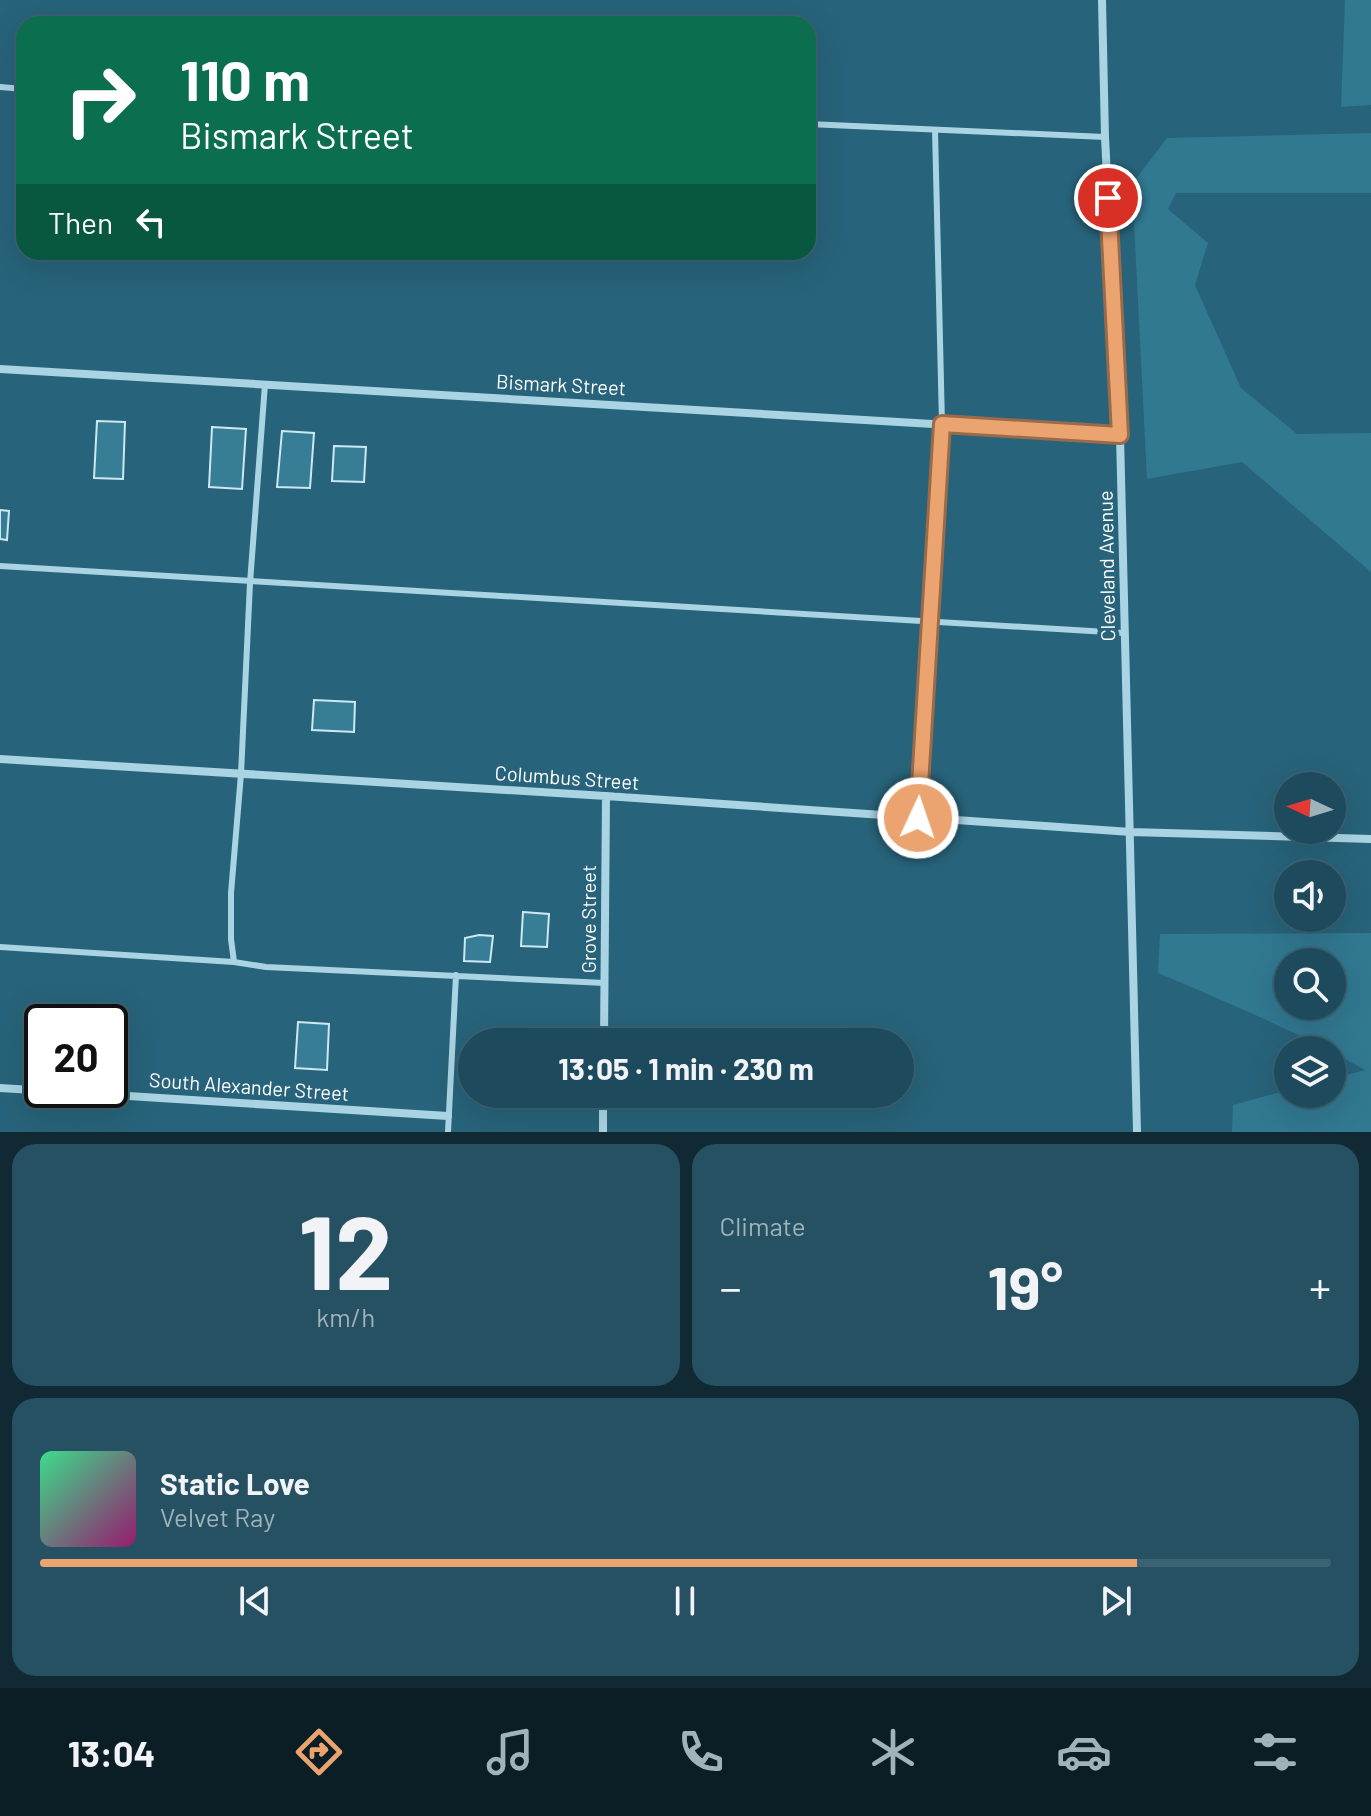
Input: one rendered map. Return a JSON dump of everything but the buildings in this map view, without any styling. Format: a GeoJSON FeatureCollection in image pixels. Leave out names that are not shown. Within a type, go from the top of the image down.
{"type":"FeatureCollection","features":[{"type":"Feature","properties":{"kind":"street","name":"Cleveland Avenue"},"geometry":{"type":"LineString","coordinates":[[1102,0],[1105,137],[1120,435],[1137,1132]]}},
{"type":"Feature","properties":{"kind":"street","name":"Bismark Street"},"geometry":{"type":"LineString","coordinates":[[0,369],[1120,435]]}},
{"type":"Feature","properties":{"kind":"street","name":"Columbus Street"},"geometry":{"type":"LineString","coordinates":[[0,759],[1131,832],[1371,839]]}},
{"type":"Feature","properties":{"kind":"street","name":"Grove Street"},"geometry":{"type":"LineString","coordinates":[[604,1028],[606,796]]}},
{"type":"Feature","properties":{"kind":"street","name":"South Alexander Street"},"geometry":{"type":"LineString","coordinates":[[0,1088],[448,1116]]}},
{"type":"Feature","properties":{"kind":"street"},"geometry":{"type":"LineString","coordinates":[[603,1108],[603,1132]]}},
{"type":"Feature","properties":{"kind":"lane"},"geometry":{"type":"LineString","coordinates":[[816,124],[1105,137]]}},
{"type":"Feature","properties":{"kind":"lane"},"geometry":{"type":"LineString","coordinates":[[918,818],[942,424],[935,130]]}},
{"type":"Feature","properties":{"kind":"lane"},"geometry":{"type":"LineString","coordinates":[[234,962],[231,893],[265,384]]}},
{"type":"Feature","properties":{"kind":"lane"},"geometry":{"type":"LineString","coordinates":[[0,566],[1124,633]]}},
{"type":"Feature","properties":{"kind":"lane"},"geometry":{"type":"LineString","coordinates":[[0,947],[234,962],[266,967],[605,983]]}},
{"type":"Feature","properties":{"kind":"lane"},"geometry":{"type":"LineString","coordinates":[[448,1132],[456,975]]}},
{"type":"Feature","properties":{"kind":"shaded area"},"geometry":{"type":"Polygon","coordinates":[[[1345,0],[1371,0],[1371,105],[1341,107],[1345,0]]]}},
{"type":"Feature","properties":{"kind":"shaded area"},"geometry":{"type":"Polygon","coordinates":[[[1371,133],[1371,193],[1176,193],[1168,209],[1208,243],[1195,285],[1241,388],[1297,434],[1371,433],[1371,572],[1242,462],[1147,479],[1132,184],[1167,138],[1371,133]]]}},
{"type":"Feature","properties":{"kind":"shaded area"},"geometry":{"type":"Polygon","coordinates":[[[1371,933],[1371,1132],[1232,1132],[1233,1105],[1274,1094],[1274,1108],[1346,1108],[1346,1075],[1365,1070],[1346,1059],[1346,1036],[1300,1036],[1158,973],[1160,934],[1371,933]]]}},
{"type":"Feature","properties":{"kind":"route"},"geometry":{"type":"LineString","coordinates":[[918,818],[942,424],[1120,435],[1108,198]]}}]}
